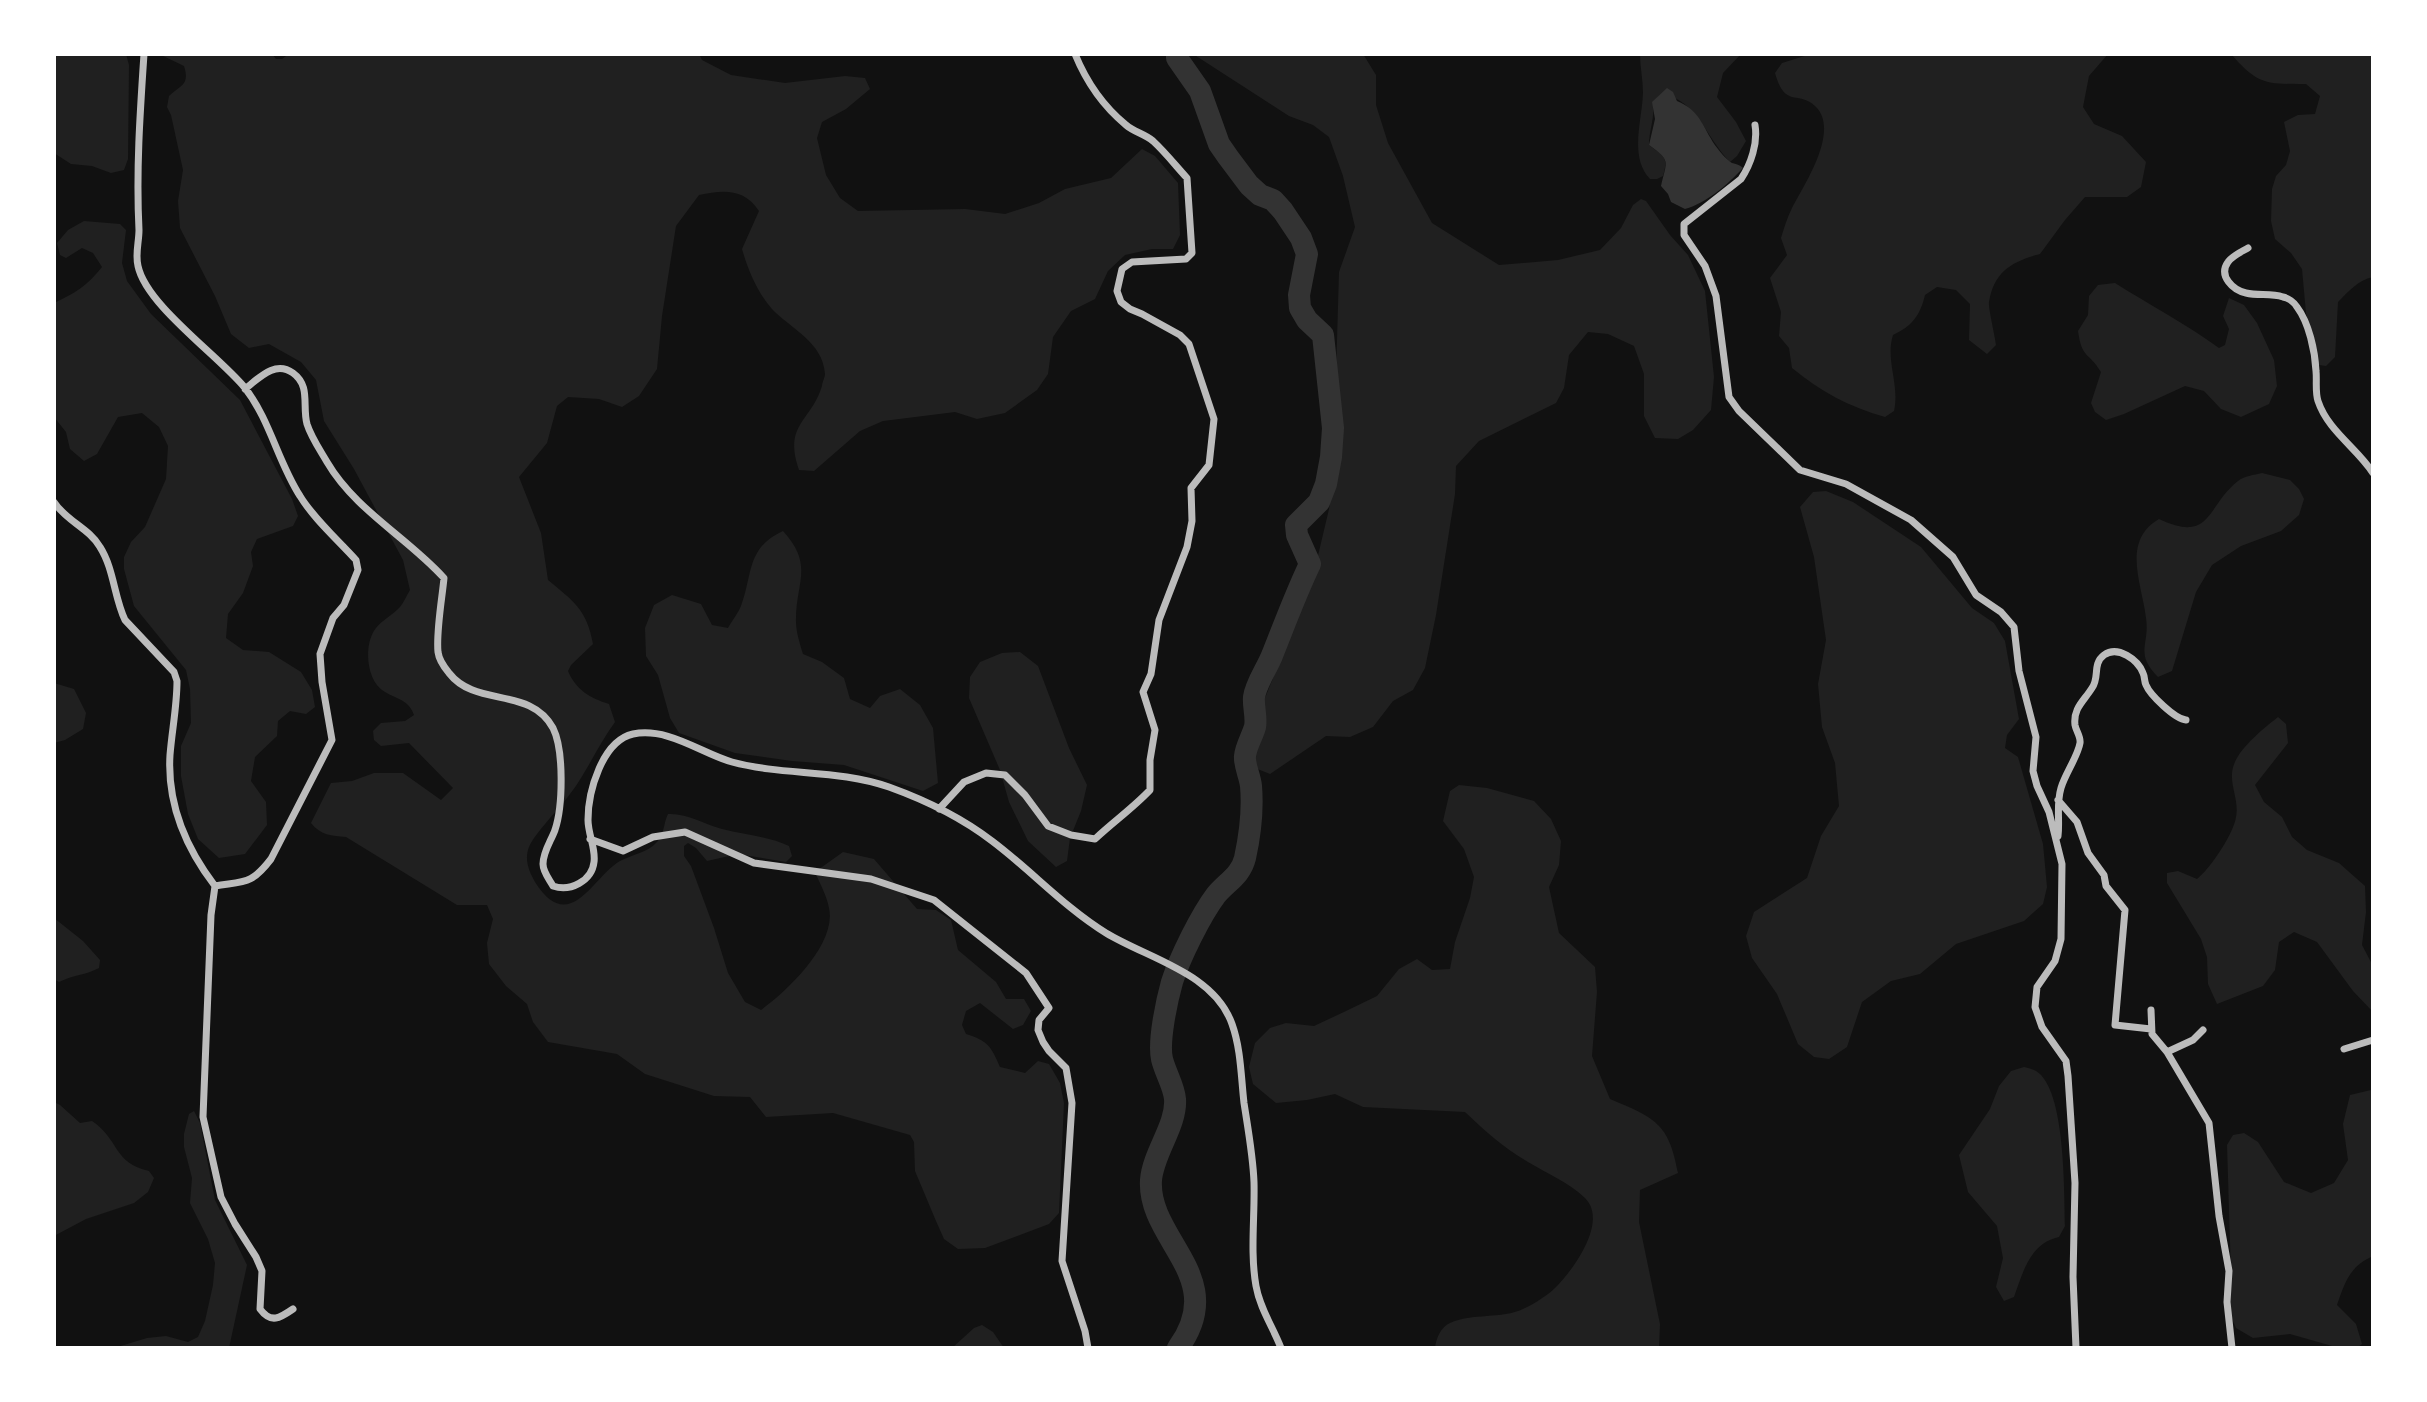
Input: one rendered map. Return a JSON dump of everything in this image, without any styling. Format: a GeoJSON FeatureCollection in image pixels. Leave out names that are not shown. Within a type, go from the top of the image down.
{"type":"FeatureCollection","features":[{"type":"Feature","properties":{"kind":"street"},"geometry":{"type":"LineString","coordinates":[[144,54],[138,136],[138,266],[148,289],[245,389],[264,420],[301,499],[356,560],[358,570],[344,605],[333,618],[320,654],[332,740],[262,871],[252,880],[215,886]]}},
{"type":"Feature","properties":{"kind":"street"},"geometry":{"type":"LineString","coordinates":[[939,809],[964,782],[986,773],[1005,775],[1048,826],[1071,835],[1095,839],[1150,790],[1150,760],[1155,730],[1143,692],[1151,674],[1159,620],[1187,547],[1192,521],[1191,488],[1209,465],[1214,419],[1189,344],[1180,335],[1130,309],[1121,302],[1117,291],[1122,269],[1132,262],[1186,259],[1192,253],[1187,178],[1151,139],[1128,127],[1099,98],[1075,54]]}},
{"type":"Feature","properties":{"kind":"street"},"geometry":{"type":"LineString","coordinates":[[1755,125],[1748,170],[1684,224],[1684,235],[1705,266],[1716,296],[1729,397],[1739,411],[1800,470],[1846,484],[1911,520],[1953,557],[1976,595],[2001,612],[2014,627],[2019,671],[2036,737],[2033,771],[2062,864],[2061,939],[2055,961],[2037,987],[2035,1007],[2042,1027],[2066,1061],[2068,1076],[2075,1183],[2073,1277],[2076,1348]]}},
{"type":"Feature","properties":{"kind":"street"},"geometry":{"type":"LineString","coordinates":[[2248,248],[2230,259],[2225,266],[2229,282],[2236,290],[2247,293],[2284,297],[2299,308],[2316,365],[2317,399],[2323,413],[2373,473]]}},
{"type":"Feature","properties":{"kind":"street"},"geometry":{"type":"LineString","coordinates":[[245,389],[278,367],[298,377],[304,388],[306,420],[339,480],[444,578],[438,651],[452,677],[476,694],[531,705],[544,715],[553,729],[560,766],[560,814],[544,855],[543,867],[553,886],[561,889],[573,887],[585,880],[593,869],[595,858],[588,819],[601,763],[607,751],[619,740],[643,733],[673,739],[731,762],[864,780],[939,809],[993,841],[1067,907],[1104,932],[1204,986],[1216,996],[1232,1024],[1238,1048],[1254,1180],[1256,1286],[1261,1306],[1281,1348]]}},
{"type":"Feature","properties":{"kind":"street"},"geometry":{"type":"LineString","coordinates":[[54,502],[61,513],[98,543],[105,555],[125,620],[174,672],[177,681],[170,755],[175,804],[180,829],[215,886],[211,915],[203,1117],[221,1197],[262,1271],[260,1309],[269,1319],[293,1309]]}},
{"type":"Feature","properties":{"kind":"street"},"geometry":{"type":"LineString","coordinates":[[2057,843],[2059,828],[2056,808],[2065,774],[2080,744],[2075,724],[2077,706],[2095,682],[2097,663],[2104,654],[2113,651],[2136,661],[2152,694],[2174,716],[2186,720]]}},
{"type":"Feature","properties":{"kind":"street"},"geometry":{"type":"LineString","coordinates":[[2058,800],[2077,822],[2088,853],[2104,875],[2106,886],[2125,910],[2115,1025],[2151,1029]]}},
{"type":"Feature","properties":{"kind":"street"},"geometry":{"type":"LineString","coordinates":[[590,839],[623,851],[653,837],[685,832],[754,863],[871,879],[934,900],[1026,973],[1049,1008],[1039,1020],[1038,1030],[1049,1051],[1066,1068],[1072,1103],[1062,1261],[1088,1348]]}},
{"type":"Feature","properties":{"kind":"street"},"geometry":{"type":"LineString","coordinates":[[2151,1010],[2151,1029],[2209,1123],[2219,1216],[2229,1271],[2227,1302],[2232,1348]]}},
{"type":"Feature","properties":{"kind":"street"},"geometry":{"type":"LineString","coordinates":[[2167,1052],[2193,1040],[2203,1030]]}},
{"type":"Feature","properties":{"kind":"street"},"geometry":{"type":"LineString","coordinates":[[2344,1049],[2373,1040]]}},
{"type":"Feature","properties":{"kind":"shaded area"},"geometry":{"type":"Polygon","coordinates":[[[54,54],[126,54],[129,65],[128,159],[124,170],[111,173],[92,166],[71,164],[54,153],[54,54]]]}},
{"type":"Feature","properties":{"kind":"shaded area"},"geometry":{"type":"Polygon","coordinates":[[[159,54],[272,54],[276,59],[282,59],[289,54],[699,54],[702,60],[731,75],[785,83],[845,76],[865,78],[870,89],[846,109],[822,122],[817,138],[826,175],[840,198],[858,211],[965,209],[1005,214],[1039,203],[1065,189],[1111,178],[1142,149],[1155,156],[1178,183],[1180,235],[1173,249],[1152,249],[1125,255],[1108,271],[1095,299],[1071,311],[1053,337],[1048,374],[1037,390],[1005,413],[977,419],[955,412],[883,421],[860,431],[814,471],[799,470],[794,443],[800,424],[822,386],[825,374],[819,353],[772,309],[750,273],[742,249],[759,211],[747,198],[732,192],[699,195],[676,226],[657,369],[639,396],[622,407],[599,399],[568,397],[557,406],[547,443],[519,477],[541,533],[548,580],[578,607],[590,632],[593,644],[568,671],[584,692],[609,704],[615,722],[576,786],[529,847],[527,861],[535,882],[548,898],[559,904],[580,898],[610,868],[653,846],[661,835],[668,814],[689,817],[789,846],[792,856],[786,862],[738,854],[707,861],[696,848],[688,843],[684,846],[684,856],[691,866],[728,973],[745,1002],[761,1010],[796,979],[818,951],[825,936],[829,908],[815,872],[843,852],[874,859],[917,909],[936,910],[951,920],[958,950],[996,982],[1006,999],[1024,999],[1031,1011],[1023,1025],[1013,1029],[980,1003],[966,1011],[962,1025],[966,1034],[988,1045],[1000,1067],[1025,1073],[1038,1061],[1049,1064],[1060,1083],[1064,1103],[1059,1213],[1049,1224],[985,1248],[958,1249],[944,1239],[936,1221],[915,1171],[914,1142],[910,1135],[833,1113],[766,1117],[750,1097],[714,1096],[645,1074],[617,1054],[548,1042],[533,1022],[527,1004],[506,986],[489,964],[487,943],[493,919],[487,905],[457,905],[346,837],[322,832],[311,823],[331,783],[352,781],[374,773],[403,773],[441,800],[453,788],[409,743],[381,746],[374,740],[373,731],[381,723],[405,721],[414,715],[406,703],[379,687],[368,662],[372,635],[378,625],[400,607],[410,590],[403,560],[324,421],[316,380],[301,362],[269,344],[249,348],[231,334],[180,228],[178,201],[183,170],[167,107],[169,96],[181,87],[186,72],[184,66],[159,54]]]}},
{"type":"Feature","properties":{"kind":"shaded area"},"geometry":{"type":"Polygon","coordinates":[[[1193,54],[1363,54],[1376,75],[1376,105],[1388,143],[1432,223],[1499,265],[1558,260],[1600,250],[1621,228],[1633,205],[1641,199],[1646,201],[1688,255],[1705,291],[1714,377],[1711,410],[1693,430],[1678,439],[1655,438],[1644,416],[1644,374],[1634,346],[1608,334],[1588,332],[1569,355],[1564,388],[1556,403],[1479,441],[1456,466],[1455,494],[1436,615],[1425,668],[1413,690],[1393,701],[1373,727],[1350,737],[1326,736],[1270,774],[1255,768],[1252,754],[1263,727],[1263,703],[1312,581],[1329,509],[1338,421],[1339,272],[1355,227],[1343,176],[1329,137],[1313,125],[1289,116],[1193,54]]]}},
{"type":"Feature","properties":{"kind":"shaded area"},"geometry":{"type":"Polygon","coordinates":[[[1640,54],[1741,54],[1723,73],[1717,97],[1746,141],[1737,156],[1730,162],[1693,112],[1685,104],[1662,93],[1653,102],[1649,145],[1664,157],[1665,169],[1663,176],[1650,179],[1638,150],[1643,93],[1640,54]]]}},
{"type":"Feature","properties":{"kind":"shaded area"},"geometry":{"type":"Polygon","coordinates":[[[1811,54],[2108,54],[2089,76],[2083,107],[2094,124],[2122,136],[2146,162],[2141,187],[2127,197],[2085,197],[2040,254],[2013,264],[2000,275],[1989,302],[1996,345],[1987,354],[1969,340],[1970,304],[1956,290],[1937,287],[1925,295],[1914,320],[1893,335],[1891,354],[1895,401],[1894,411],[1885,417],[1824,391],[1792,368],[1789,348],[1779,336],[1781,312],[1770,278],[1787,255],[1781,238],[1790,212],[1818,157],[1824,129],[1822,116],[1815,106],[1783,91],[1775,73],[1782,63],[1811,54]]]}},
{"type":"Feature","properties":{"kind":"shaded area"},"geometry":{"type":"Polygon","coordinates":[[[2231,54],[2373,54],[2373,277],[2358,284],[2338,302],[2335,357],[2326,366],[2319,365],[2306,313],[2302,269],[2291,253],[2275,239],[2271,221],[2272,189],[2290,151],[2284,122],[2298,115],[2315,114],[2320,96],[2306,84],[2264,81],[2248,72],[2231,54]]]}},
{"type":"Feature","properties":{"kind":"shaded area"},"geometry":{"type":"Polygon","coordinates":[[[1667,88],[1677,101],[1692,110],[1724,156],[1743,168],[1709,198],[1685,209],[1671,202],[1661,186],[1666,162],[1649,145],[1655,119],[1652,102],[1667,88]]]}},
{"type":"Feature","properties":{"kind":"shaded area"},"geometry":{"type":"Polygon","coordinates":[[[84,221],[120,224],[126,230],[122,263],[127,281],[151,314],[240,400],[298,516],[293,526],[257,539],[251,552],[253,566],[243,593],[228,614],[226,638],[243,650],[269,652],[301,672],[312,690],[315,707],[306,714],[290,711],[278,721],[277,736],[255,757],[251,781],[266,802],[267,825],[245,854],[219,858],[198,839],[188,814],[181,776],[181,746],[191,723],[186,670],[134,606],[124,569],[124,557],[131,542],[145,527],[166,479],[168,446],[159,427],[142,413],[118,417],[97,454],[84,461],[70,449],[66,432],[54,417],[54,303],[80,288],[102,267],[93,253],[82,248],[66,258],[60,255],[57,243],[68,230],[84,221]]]}},
{"type":"Feature","properties":{"kind":"shaded area"},"geometry":{"type":"Polygon","coordinates":[[[2115,283],[2219,348],[2225,345],[2229,329],[2223,316],[2229,298],[2244,305],[2257,323],[2274,360],[2277,386],[2269,404],[2241,417],[2221,409],[2204,391],[2185,386],[2106,420],[2095,412],[2091,403],[2101,372],[2084,351],[2078,331],[2088,315],[2089,296],[2098,285],[2115,283]]]}},
{"type":"Feature","properties":{"kind":"shaded area"},"geometry":{"type":"Polygon","coordinates":[[[2262,473],[2290,480],[2299,489],[2304,499],[2299,515],[2281,531],[2241,546],[2212,565],[2196,592],[2172,671],[2158,677],[2147,661],[2144,649],[2147,627],[2137,564],[2140,539],[2147,528],[2159,519],[2176,526],[2199,525],[2238,481],[2262,473]]]}},
{"type":"Feature","properties":{"kind":"shaded area"},"geometry":{"type":"Polygon","coordinates":[[[1826,491],[1853,502],[1921,547],[1972,608],[1994,623],[2005,641],[2019,719],[2007,735],[2005,748],[2018,757],[2043,844],[2047,887],[2043,904],[2024,921],[1956,944],[1920,974],[1891,981],[1862,1002],[1847,1047],[1829,1059],[1814,1057],[1798,1044],[1777,994],[1752,958],[1746,936],[1754,912],[1807,878],[1821,836],[1839,806],[1835,763],[1822,727],[1818,684],[1826,640],[1814,557],[1800,507],[1813,492],[1826,491]]]}},
{"type":"Feature","properties":{"kind":"shaded area"},"geometry":{"type":"Polygon","coordinates":[[[783,531],[793,543],[801,565],[796,622],[803,654],[822,662],[844,678],[850,699],[870,708],[880,696],[900,689],[920,705],[933,728],[938,783],[923,791],[844,765],[735,753],[679,733],[670,718],[658,675],[646,656],[645,628],[654,605],[672,595],[701,604],[712,625],[728,628],[741,606],[757,554],[763,545],[783,531]]]}},
{"type":"Feature","properties":{"kind":"shaded area"},"geometry":{"type":"Polygon","coordinates":[[[1020,652],[1038,666],[1069,748],[1087,785],[1070,838],[1067,861],[1056,867],[1028,841],[1009,802],[1000,770],[969,698],[970,677],[980,662],[1002,653],[1020,652]]]}},
{"type":"Feature","properties":{"kind":"shaded area"},"geometry":{"type":"Polygon","coordinates":[[[54,683],[74,689],[86,713],[83,729],[54,743],[54,683]]]}},
{"type":"Feature","properties":{"kind":"shaded area"},"geometry":{"type":"Polygon","coordinates":[[[2278,717],[2286,724],[2288,743],[2255,785],[2264,802],[2282,817],[2292,837],[2307,850],[2339,863],[2365,886],[2362,945],[2373,966],[2373,1012],[2353,991],[2317,942],[2294,932],[2279,942],[2275,970],[2263,986],[2217,1004],[2208,984],[2207,957],[2201,939],[2167,883],[2167,873],[2178,871],[2197,879],[2221,850],[2236,817],[2232,776],[2235,762],[2248,744],[2278,717]]]}},
{"type":"Feature","properties":{"kind":"shaded area"},"geometry":{"type":"Polygon","coordinates":[[[1459,785],[1487,788],[1534,801],[1551,819],[1561,841],[1559,865],[1549,887],[1559,933],[1595,967],[1597,992],[1592,1056],[1610,1099],[1658,1124],[1670,1143],[1678,1173],[1640,1190],[1639,1222],[1660,1324],[1659,1348],[1435,1348],[1440,1333],[1450,1323],[1515,1312],[1537,1302],[1555,1288],[1580,1256],[1591,1231],[1591,1208],[1585,1198],[1511,1151],[1465,1112],[1363,1107],[1335,1094],[1276,1103],[1253,1084],[1249,1067],[1255,1043],[1270,1028],[1286,1023],[1314,1026],[1346,1011],[1377,996],[1399,969],[1417,959],[1432,970],[1450,969],[1474,877],[1464,849],[1443,821],[1450,791],[1459,785]]]}},
{"type":"Feature","properties":{"kind":"shaded area"},"geometry":{"type":"Polygon","coordinates":[[[54,918],[83,941],[100,960],[99,968],[59,982],[54,979],[54,918]]]}},
{"type":"Feature","properties":{"kind":"shaded area"},"geometry":{"type":"Polygon","coordinates":[[[2024,1067],[2036,1071],[2046,1081],[2053,1098],[2061,1143],[2065,1226],[2059,1237],[2049,1240],[2034,1252],[2014,1297],[2004,1301],[1996,1287],[2003,1258],[1997,1226],[1968,1192],[1959,1155],[1990,1109],[1999,1086],[2011,1071],[2024,1067]]]}},
{"type":"Feature","properties":{"kind":"shaded area"},"geometry":{"type":"Polygon","coordinates":[[[2371,1090],[2373,1256],[2354,1270],[2337,1305],[2356,1324],[2362,1344],[2357,1348],[2339,1348],[2290,1334],[2253,1338],[2236,1328],[2228,1310],[2231,1274],[2227,1145],[2233,1135],[2244,1133],[2258,1142],[2284,1182],[2311,1193],[2334,1183],[2348,1160],[2343,1124],[2350,1095],[2371,1090]]]}},
{"type":"Feature","properties":{"kind":"shaded area"},"geometry":{"type":"Polygon","coordinates":[[[54,1102],[80,1123],[92,1121],[123,1157],[149,1171],[154,1178],[148,1192],[134,1203],[86,1219],[54,1236],[54,1102]]]}},
{"type":"Feature","properties":{"kind":"shaded area"},"geometry":{"type":"Polygon","coordinates":[[[194,1111],[200,1123],[215,1200],[247,1265],[229,1348],[114,1348],[166,1336],[188,1342],[198,1337],[205,1321],[215,1263],[208,1239],[190,1203],[192,1178],[184,1134],[189,1114],[194,1111]]]}},
{"type":"Feature","properties":{"kind":"shaded area"},"geometry":{"type":"Polygon","coordinates":[[[982,1325],[993,1332],[1004,1348],[952,1348],[974,1328],[982,1325]]]}},
{"type":"Feature","properties":{"kind":"waterway"},"geometry":{"type":"LineString","coordinates":[[1177,54],[1200,91],[1219,144],[1249,185],[1260,195],[1273,200],[1301,238],[1307,254],[1299,295],[1300,308],[1307,320],[1323,335],[1333,428],[1326,484],[1319,502],[1296,525],[1297,535],[1310,564],[1254,697],[1255,727],[1245,756],[1252,804],[1245,858],[1237,874],[1210,903],[1191,937],[1172,982],[1164,1020],[1162,1059],[1174,1094],[1175,1109],[1151,1180],[1153,1202],[1191,1279],[1195,1300],[1192,1323],[1178,1348]]}}]}
